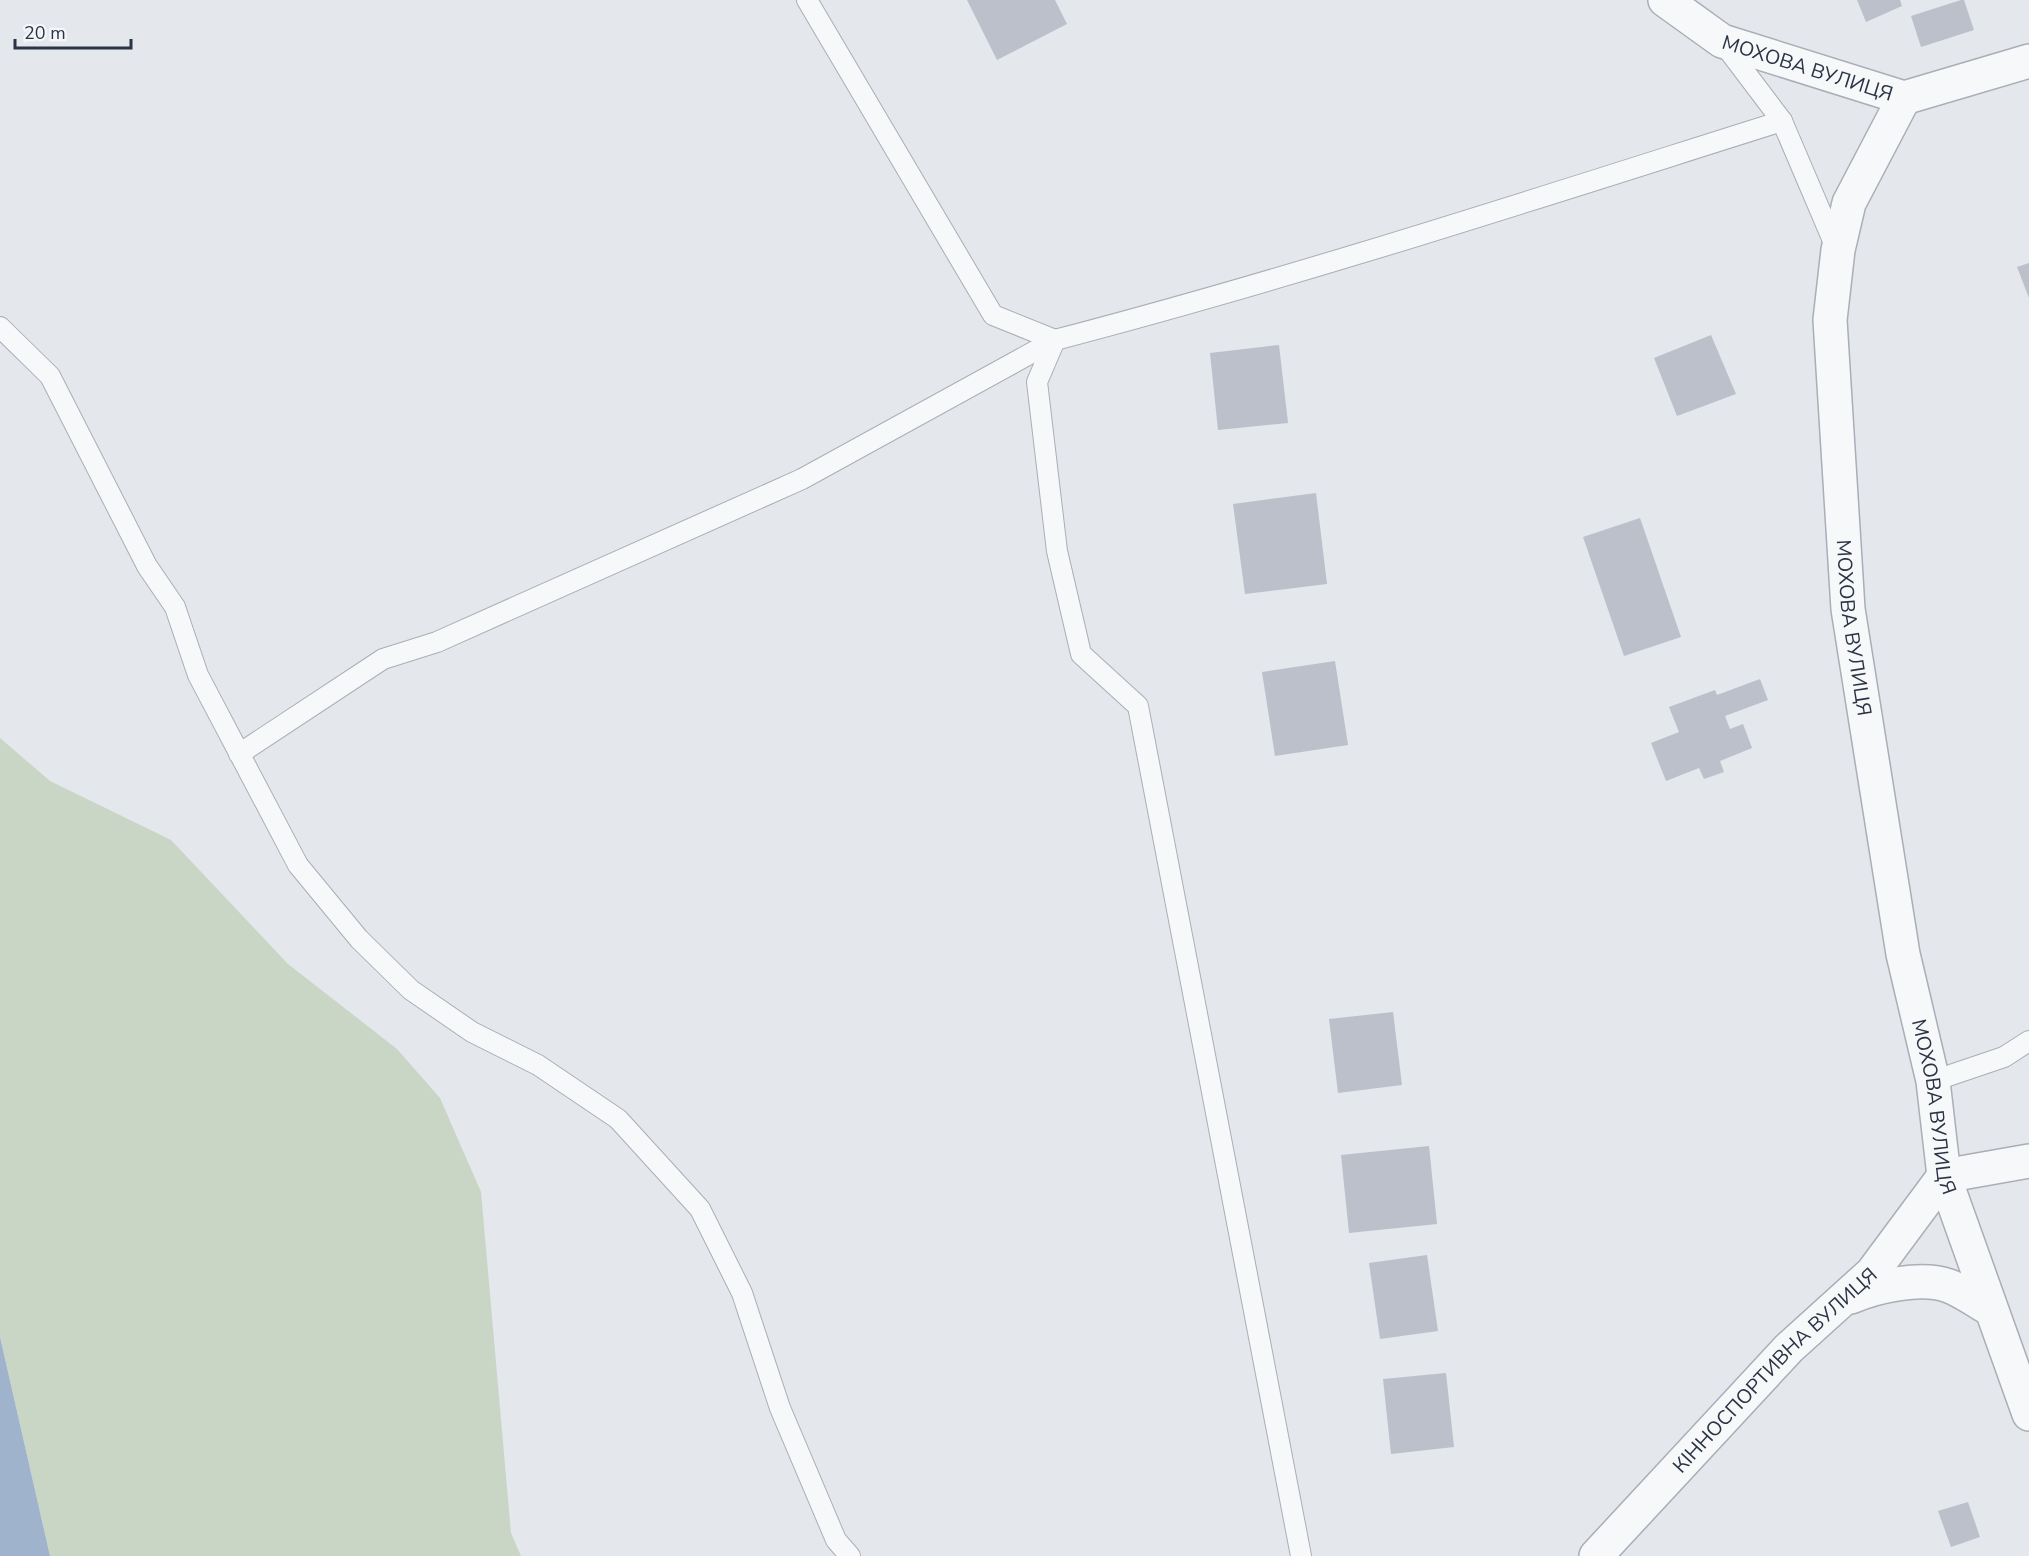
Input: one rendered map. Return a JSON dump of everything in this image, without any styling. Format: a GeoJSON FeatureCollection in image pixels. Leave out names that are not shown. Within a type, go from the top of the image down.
{"type":"FeatureCollection","features":[{"type":"Feature","properties":{"kind":"street","name":"МОХОВА ВУЛИЦЯ"},"geometry":{"type":"LineString","coordinates":[[1665,0],[1722,41],[1904,98],[1850,203],[1838,250],[1830,320],[1848,609],[1903,954],[1933,1081],[1944,1176],[2029,1414]]}},
{"type":"Feature","properties":{"kind":"street"},"geometry":{"type":"LineString","coordinates":[[1904,98],[2029,61]]}},
{"type":"Feature","properties":{"kind":"street"},"geometry":{"type":"LineString","coordinates":[[1944,1176],[2029,1161]]}},
{"type":"Feature","properties":{"kind":"street","name":"КІННОСПОРТИВНА ВУЛИЦЯ"},"geometry":{"type":"LineString","coordinates":[[1596,1556],[1788,1348],[1872,1273],[1944,1176]]}},
{"type":"Feature","properties":{"kind":"street"},"geometry":{"type":"LineString","coordinates":[[1841,1301],[1874,1287],[1910,1282],[1947,1285],[1990,1309]]}},
{"type":"Feature","properties":{"kind":"lane"},"geometry":{"type":"LineString","coordinates":[[807,0],[993,315],[1055,340]]}},
{"type":"Feature","properties":{"kind":"lane"},"geometry":{"type":"LineString","coordinates":[[1722,41],[1782,121],[1838,250]]}},
{"type":"Feature","properties":{"kind":"lane"},"geometry":{"type":"LineString","coordinates":[[239,754],[383,659],[437,642],[802,479],[1055,340],[1176,308],[1350,257],[1782,121]]}},
{"type":"Feature","properties":{"kind":"lane"},"geometry":{"type":"LineString","coordinates":[[0,327],[50,376],[147,566],[175,607],[198,675],[298,865],[359,939],[411,990],[472,1032],[538,1065],[618,1119],[700,1209],[742,1293],[780,1408],[831,1529],[836,1540],[850,1556]]}},
{"type":"Feature","properties":{"kind":"lane"},"geometry":{"type":"LineString","coordinates":[[1055,340],[1036,382],[1057,551],[1081,654],[1138,706],[1301,1556]]}},
{"type":"Feature","properties":{"kind":"lane"},"geometry":{"type":"LineString","coordinates":[[1933,1081],[2004,1057],[2029,1041]]}},
{"type":"Feature","properties":{"kind":"green space"},"geometry":{"type":"Polygon","coordinates":[[[0,738],[50,781],[171,840],[288,964],[397,1049],[440,1098],[481,1192],[511,1533],[521,1556],[50,1556],[0,1337],[0,738]]]}},
{"type":"Feature","properties":{"kind":"water"},"geometry":{"type":"Polygon","coordinates":[[[0,1337],[50,1556],[0,1556],[0,1337]]]}},
{"type":"Feature","properties":{"kind":"building"},"geometry":{"type":"Polygon","coordinates":[[[967,0],[1055,0],[1067,24],[997,60],[967,0]]]}},
{"type":"Feature","properties":{"kind":"building"},"geometry":{"type":"Polygon","coordinates":[[[1857,0],[1900,0],[1902,6],[1866,22],[1857,0]]]}},
{"type":"Feature","properties":{"kind":"building"},"geometry":{"type":"Polygon","coordinates":[[[1964,0],[1974,30],[1921,47],[1911,16],[1964,0]]]}},
{"type":"Feature","properties":{"kind":"building"},"geometry":{"type":"Polygon","coordinates":[[[2029,263],[2029,298],[2017,267],[2029,263]]]}},
{"type":"Feature","properties":{"kind":"building"},"geometry":{"type":"Polygon","coordinates":[[[1711,335],[1736,394],[1677,416],[1654,358],[1711,335]]]}},
{"type":"Feature","properties":{"kind":"building"},"geometry":{"type":"Polygon","coordinates":[[[1279,345],[1288,423],[1218,430],[1210,353],[1279,345]]]}},
{"type":"Feature","properties":{"kind":"building"},"geometry":{"type":"Polygon","coordinates":[[[1316,493],[1327,584],[1245,594],[1233,504],[1316,493]]]}},
{"type":"Feature","properties":{"kind":"building"},"geometry":{"type":"Polygon","coordinates":[[[1640,518],[1681,637],[1624,656],[1583,537],[1640,518]]]}},
{"type":"Feature","properties":{"kind":"building"},"geometry":{"type":"Polygon","coordinates":[[[1335,661],[1348,745],[1275,756],[1262,672],[1335,661]]]}},
{"type":"Feature","properties":{"kind":"building"},"geometry":{"type":"Polygon","coordinates":[[[1760,679],[1768,700],[1725,716],[1730,729],[1743,724],[1752,748],[1720,761],[1724,772],[1704,779],[1699,768],[1666,781],[1651,743],[1679,732],[1669,707],[1715,690],[1717,695],[1760,679]]]}},
{"type":"Feature","properties":{"kind":"building"},"geometry":{"type":"Polygon","coordinates":[[[1393,1012],[1402,1085],[1338,1093],[1329,1019],[1393,1012]]]}},
{"type":"Feature","properties":{"kind":"building"},"geometry":{"type":"Polygon","coordinates":[[[1429,1146],[1437,1224],[1349,1233],[1341,1155],[1429,1146]]]}},
{"type":"Feature","properties":{"kind":"building"},"geometry":{"type":"Polygon","coordinates":[[[1427,1255],[1438,1331],[1380,1339],[1369,1263],[1427,1255]]]}},
{"type":"Feature","properties":{"kind":"building"},"geometry":{"type":"Polygon","coordinates":[[[1446,1373],[1454,1447],[1391,1454],[1383,1379],[1446,1373]]]}},
{"type":"Feature","properties":{"kind":"building"},"geometry":{"type":"Polygon","coordinates":[[[1968,1502],[1980,1537],[1951,1547],[1938,1511],[1968,1502]]]}}]}
